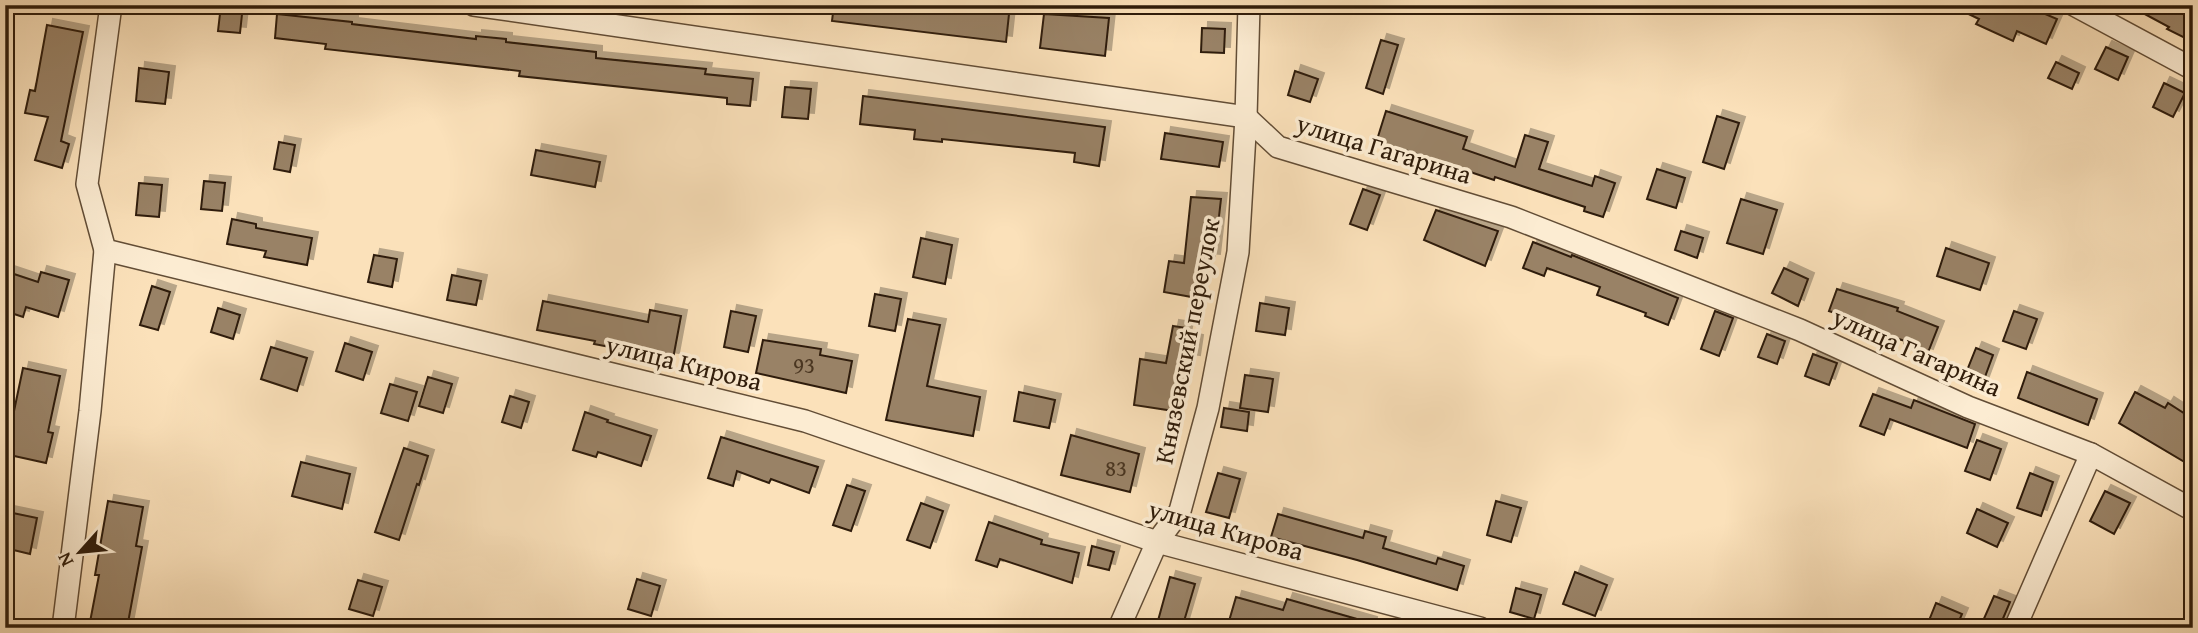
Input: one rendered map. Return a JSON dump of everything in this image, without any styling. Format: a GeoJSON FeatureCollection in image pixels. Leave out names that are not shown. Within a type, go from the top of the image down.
{"type":"FeatureCollection","features":[{"type":"Feature","properties":{"kind":"street"},"geometry":{"type":"LineString","coordinates":[[62,628],[90,411],[105,250],[87,184],[111,5]]}},
{"type":"Feature","properties":{"kind":"street"},"geometry":{"type":"LineString","coordinates":[[474,5],[1246,117]]}},
{"type":"Feature","properties":{"kind":"street","name":"Князевский переулок"},"geometry":{"type":"LineString","coordinates":[[1119,628],[1157,542],[1180,511],[1208,408],[1238,252],[1249,5]]}},
{"type":"Feature","properties":{"kind":"street"},"geometry":{"type":"LineString","coordinates":[[2074,5],[2193,69]]}},
{"type":"Feature","properties":{"kind":"street","name":"улица Гагарина"},"geometry":{"type":"LineString","coordinates":[[1246,117],[1278,147],[1511,217],[1800,330],[1968,407],[2091,454],[2193,510]]}},
{"type":"Feature","properties":{"kind":"street","name":"улица Кирова"},"geometry":{"type":"LineString","coordinates":[[105,250],[805,421],[1157,542],[1480,628]]}},
{"type":"Feature","properties":{"kind":"street"},"geometry":{"type":"LineString","coordinates":[[2015,628],[2091,454]]}},
{"type":"Feature","properties":{"kind":"building"},"geometry":{"type":"Polygon","coordinates":[[[221,5],[243,5],[240,33],[218,31],[221,5]]]}},
{"type":"Feature","properties":{"kind":"building"},"geometry":{"type":"Polygon","coordinates":[[[834,5],[906,5],[1009,14],[1006,42],[832,21],[834,5]]]}},
{"type":"Feature","properties":{"kind":"building"},"geometry":{"type":"Polygon","coordinates":[[[1950,5],[2024,5],[2057,19],[2046,44],[2017,31],[2013,41],[1976,24],[1979,19],[1950,5]]]}},
{"type":"Feature","properties":{"kind":"building"},"geometry":{"type":"Polygon","coordinates":[[[2128,5],[2193,5],[2193,42],[2167,29],[2169,27],[2128,5]]]}},
{"type":"Feature","properties":{"kind":"building"},"geometry":{"type":"Polygon","coordinates":[[[277,14],[476,39],[476,36],[506,39],[506,42],[596,52],[596,58],[706,69],[705,74],[753,79],[750,106],[727,104],[727,98],[519,76],[520,71],[325,49],[326,44],[275,38],[277,14]]]}},
{"type":"Feature","properties":{"kind":"building"},"geometry":{"type":"Polygon","coordinates":[[[1044,14],[1109,18],[1105,56],[1040,48],[1044,14]]]}},
{"type":"Feature","properties":{"kind":"building"},"geometry":{"type":"Polygon","coordinates":[[[47,25],[83,32],[61,141],[69,144],[62,168],[35,160],[48,117],[25,113],[30,90],[35,91],[47,25]]]}},
{"type":"Feature","properties":{"kind":"building"},"geometry":{"type":"Polygon","coordinates":[[[1202,28],[1225,29],[1224,53],[1201,52],[1202,28]]]}},
{"type":"Feature","properties":{"kind":"building"},"geometry":{"type":"Polygon","coordinates":[[[1381,40],[1398,45],[1383,94],[1366,88],[1381,40]]]}},
{"type":"Feature","properties":{"kind":"building"},"geometry":{"type":"Polygon","coordinates":[[[2106,47],[2128,57],[2118,80],[2095,69],[2106,47]]]}},
{"type":"Feature","properties":{"kind":"building"},"geometry":{"type":"Polygon","coordinates":[[[2056,62],[2079,73],[2072,89],[2048,78],[2056,62]]]}},
{"type":"Feature","properties":{"kind":"building"},"geometry":{"type":"Polygon","coordinates":[[[139,68],[169,72],[165,104],[136,101],[139,68]]]}},
{"type":"Feature","properties":{"kind":"building"},"geometry":{"type":"Polygon","coordinates":[[[1295,71],[1318,79],[1310,102],[1288,95],[1295,71]]]}},
{"type":"Feature","properties":{"kind":"building"},"geometry":{"type":"Polygon","coordinates":[[[2164,83],[2185,93],[2173,117],[2153,107],[2164,83]]]}},
{"type":"Feature","properties":{"kind":"building"},"geometry":{"type":"Polygon","coordinates":[[[785,87],[811,89],[808,119],[782,117],[785,87]]]}},
{"type":"Feature","properties":{"kind":"building"},"geometry":{"type":"Polygon","coordinates":[[[863,96],[1105,127],[1099,166],[1074,162],[1075,153],[942,139],[942,142],[914,139],[915,130],[860,124],[863,96]]]}},
{"type":"Feature","properties":{"kind":"building"},"geometry":{"type":"Polygon","coordinates":[[[1386,111],[1467,137],[1463,149],[1515,167],[1525,135],[1548,142],[1539,169],[1592,186],[1595,176],[1615,183],[1603,217],[1584,211],[1585,207],[1495,177],[1494,180],[1376,143],[1386,111]]]}},
{"type":"Feature","properties":{"kind":"building"},"geometry":{"type":"Polygon","coordinates":[[[1717,116],[1739,123],[1724,169],[1703,162],[1717,116]]]}},
{"type":"Feature","properties":{"kind":"building"},"geometry":{"type":"Polygon","coordinates":[[[1165,133],[1223,142],[1219,167],[1161,159],[1165,133]]]}},
{"type":"Feature","properties":{"kind":"building"},"geometry":{"type":"Polygon","coordinates":[[[279,142],[295,145],[290,172],[274,169],[279,142]]]}},
{"type":"Feature","properties":{"kind":"building"},"geometry":{"type":"Polygon","coordinates":[[[536,150],[600,162],[595,187],[531,175],[536,150]]]}},
{"type":"Feature","properties":{"kind":"building"},"geometry":{"type":"Polygon","coordinates":[[[1657,169],[1685,178],[1676,208],[1647,199],[1657,169]]]}},
{"type":"Feature","properties":{"kind":"building"},"geometry":{"type":"Polygon","coordinates":[[[204,181],[225,183],[222,211],[201,209],[204,181]]]}},
{"type":"Feature","properties":{"kind":"building"},"geometry":{"type":"Polygon","coordinates":[[[139,183],[162,185],[159,217],[136,215],[139,183]]]}},
{"type":"Feature","properties":{"kind":"building"},"geometry":{"type":"Polygon","coordinates":[[[1363,189],[1380,195],[1367,230],[1350,224],[1363,189]]]}},
{"type":"Feature","properties":{"kind":"building"},"geometry":{"type":"Polygon","coordinates":[[[1191,197],[1221,199],[1214,260],[1204,259],[1197,298],[1164,292],[1169,261],[1184,263],[1191,197]]]}},
{"type":"Feature","properties":{"kind":"building"},"geometry":{"type":"Polygon","coordinates":[[[1741,199],[1777,210],[1763,254],[1727,243],[1741,199]]]}},
{"type":"Feature","properties":{"kind":"building"},"geometry":{"type":"Polygon","coordinates":[[[1436,210],[1498,231],[1485,266],[1424,240],[1436,210]]]}},
{"type":"Feature","properties":{"kind":"building"},"geometry":{"type":"Polygon","coordinates":[[[232,219],[256,224],[256,228],[312,238],[307,265],[264,257],[266,251],[227,244],[232,219]]]}},
{"type":"Feature","properties":{"kind":"building"},"geometry":{"type":"Polygon","coordinates":[[[1681,231],[1703,238],[1697,258],[1675,250],[1681,231]]]}},
{"type":"Feature","properties":{"kind":"building"},"geometry":{"type":"Polygon","coordinates":[[[921,238],[952,245],[945,284],[913,277],[921,238]]]}},
{"type":"Feature","properties":{"kind":"building"},"geometry":{"type":"Polygon","coordinates":[[[1533,242],[1678,298],[1668,325],[1645,316],[1646,313],[1597,295],[1600,287],[1547,268],[1544,276],[1523,268],[1533,242]]]}},
{"type":"Feature","properties":{"kind":"building"},"geometry":{"type":"Polygon","coordinates":[[[1946,248],[1989,263],[1980,290],[1937,276],[1946,248]]]}},
{"type":"Feature","properties":{"kind":"building"},"geometry":{"type":"Polygon","coordinates":[[[374,255],[397,259],[392,287],[368,282],[374,255]]]}},
{"type":"Feature","properties":{"kind":"building"},"geometry":{"type":"Polygon","coordinates":[[[1784,268],[1808,279],[1798,306],[1772,293],[1784,268]]]}},
{"type":"Feature","properties":{"kind":"building"},"geometry":{"type":"Polygon","coordinates":[[[5,271],[38,282],[41,272],[69,280],[58,317],[26,307],[23,317],[5,311],[5,271]]]}},
{"type":"Feature","properties":{"kind":"building"},"geometry":{"type":"Polygon","coordinates":[[[452,275],[481,281],[476,305],[447,300],[452,275]]]}},
{"type":"Feature","properties":{"kind":"building"},"geometry":{"type":"Polygon","coordinates":[[[152,286],[170,292],[158,330],[140,325],[152,286]]]}},
{"type":"Feature","properties":{"kind":"building"},"geometry":{"type":"Polygon","coordinates":[[[1837,289],[1898,308],[1897,311],[1938,327],[1927,355],[1904,346],[1905,341],[1864,328],[1866,323],[1829,311],[1837,289]]]}},
{"type":"Feature","properties":{"kind":"building"},"geometry":{"type":"Polygon","coordinates":[[[875,294],[901,299],[895,331],[869,326],[875,294]]]}},
{"type":"Feature","properties":{"kind":"building"},"geometry":{"type":"Polygon","coordinates":[[[543,301],[648,322],[650,310],[681,316],[673,359],[537,330],[543,301]]]}},
{"type":"Feature","properties":{"kind":"building"},"geometry":{"type":"Polygon","coordinates":[[[1260,303],[1289,308],[1285,335],[1256,331],[1260,303]]]}},
{"type":"Feature","properties":{"kind":"building"},"geometry":{"type":"Polygon","coordinates":[[[218,308],[240,315],[233,339],[211,332],[218,308]]]}},
{"type":"Feature","properties":{"kind":"building"},"geometry":{"type":"Polygon","coordinates":[[[731,311],[756,316],[748,352],[724,347],[731,311]]]}},
{"type":"Feature","properties":{"kind":"building"},"geometry":{"type":"Polygon","coordinates":[[[1715,311],[1733,318],[1719,356],[1701,349],[1715,311]]]}},
{"type":"Feature","properties":{"kind":"building"},"geometry":{"type":"Polygon","coordinates":[[[2014,311],[2037,319],[2026,349],[2003,341],[2014,311]]]}},
{"type":"Feature","properties":{"kind":"building"},"geometry":{"type":"Polygon","coordinates":[[[908,319],[940,325],[927,386],[980,397],[973,436],[886,420],[908,319]]]}},
{"type":"Feature","properties":{"kind":"building"},"geometry":{"type":"Polygon","coordinates":[[[1173,326],[1187,328],[1185,338],[1197,341],[1194,361],[1182,359],[1174,411],[1134,405],[1140,359],[1166,363],[1173,326]]]}},
{"type":"Feature","properties":{"kind":"building"},"geometry":{"type":"Polygon","coordinates":[[[1767,334],[1785,341],[1777,364],[1758,357],[1767,334]]]}},
{"type":"Feature","properties":{"kind":"building"},"geometry":{"type":"Polygon","coordinates":[[[763,340],[821,349],[820,355],[852,361],[846,393],[756,373],[763,340]]]}},
{"type":"Feature","properties":{"kind":"building"},"geometry":{"type":"Polygon","coordinates":[[[345,343],[372,352],[363,380],[336,371],[345,343]]]}},
{"type":"Feature","properties":{"kind":"building"},"geometry":{"type":"Polygon","coordinates":[[[271,347],[307,358],[297,391],[261,379],[271,347]]]}},
{"type":"Feature","properties":{"kind":"building"},"geometry":{"type":"Polygon","coordinates":[[[1976,348],[1993,355],[1982,385],[1964,378],[1976,348]]]}},
{"type":"Feature","properties":{"kind":"building"},"geometry":{"type":"Polygon","coordinates":[[[1813,354],[1837,363],[1829,385],[1805,376],[1813,354]]]}},
{"type":"Feature","properties":{"kind":"building"},"geometry":{"type":"Polygon","coordinates":[[[23,368],[60,376],[48,432],[53,433],[46,463],[5,454],[23,368]]]}},
{"type":"Feature","properties":{"kind":"building"},"geometry":{"type":"Polygon","coordinates":[[[2027,372],[2097,399],[2088,425],[2018,398],[2027,372]]]}},
{"type":"Feature","properties":{"kind":"building"},"geometry":{"type":"Polygon","coordinates":[[[1245,375],[1273,379],[1268,412],[1240,408],[1245,375]]]}},
{"type":"Feature","properties":{"kind":"building"},"geometry":{"type":"Polygon","coordinates":[[[428,377],[452,384],[443,413],[419,406],[428,377]]]}},
{"type":"Feature","properties":{"kind":"building"},"geometry":{"type":"Polygon","coordinates":[[[390,384],[417,392],[408,421],[381,413],[390,384]]]}},
{"type":"Feature","properties":{"kind":"building"},"geometry":{"type":"Polygon","coordinates":[[[1019,392],[1055,400],[1049,428],[1014,421],[1019,392]]]}},
{"type":"Feature","properties":{"kind":"building"},"geometry":{"type":"Polygon","coordinates":[[[2135,392],[2165,408],[2168,403],[2193,419],[2193,467],[2119,423],[2135,392]]]}},
{"type":"Feature","properties":{"kind":"building"},"geometry":{"type":"Polygon","coordinates":[[[1873,394],[1911,408],[1914,400],[1975,424],[1967,448],[1890,419],[1884,435],[1860,426],[1873,394]]]}},
{"type":"Feature","properties":{"kind":"building"},"geometry":{"type":"Polygon","coordinates":[[[510,396],[529,402],[521,428],[502,422],[510,396]]]}},
{"type":"Feature","properties":{"kind":"building"},"geometry":{"type":"Polygon","coordinates":[[[1224,408],[1249,412],[1247,431],[1221,427],[1224,408]]]}},
{"type":"Feature","properties":{"kind":"building"},"geometry":{"type":"Polygon","coordinates":[[[585,412],[651,436],[641,466],[598,452],[596,457],[573,450],[585,412]]]}},
{"type":"Feature","properties":{"kind":"building"},"geometry":{"type":"Polygon","coordinates":[[[1071,435],[1139,454],[1130,492],[1061,475],[1071,435]]]}},
{"type":"Feature","properties":{"kind":"building"},"geometry":{"type":"Polygon","coordinates":[[[721,437],[818,467],[809,493],[771,479],[769,483],[737,471],[733,486],[708,478],[721,437]]]}},
{"type":"Feature","properties":{"kind":"building"},"geometry":{"type":"Polygon","coordinates":[[[1977,440],[2001,449],[1990,480],[1965,471],[1977,440]]]}},
{"type":"Feature","properties":{"kind":"building"},"geometry":{"type":"Polygon","coordinates":[[[404,448],[428,456],[399,540],[375,532],[404,448]]]}},
{"type":"Feature","properties":{"kind":"building"},"geometry":{"type":"Polygon","coordinates":[[[301,462],[350,474],[342,509],[292,496],[301,462]]]}},
{"type":"Feature","properties":{"kind":"building"},"geometry":{"type":"Polygon","coordinates":[[[1218,473],[1240,479],[1229,518],[1206,512],[1218,473]]]}},
{"type":"Feature","properties":{"kind":"building"},"geometry":{"type":"Polygon","coordinates":[[[2030,473],[2053,482],[2041,516],[2017,508],[2030,473]]]}},
{"type":"Feature","properties":{"kind":"building"},"geometry":{"type":"Polygon","coordinates":[[[847,485],[865,491],[851,531],[833,525],[847,485]]]}},
{"type":"Feature","properties":{"kind":"building"},"geometry":{"type":"Polygon","coordinates":[[[2105,491],[2130,503],[2114,534],[2090,521],[2105,491]]]}},
{"type":"Feature","properties":{"kind":"building"},"geometry":{"type":"Polygon","coordinates":[[[108,501],[143,507],[136,546],[142,547],[127,628],[90,622],[108,501]]]}},
{"type":"Feature","properties":{"kind":"building"},"geometry":{"type":"Polygon","coordinates":[[[1496,501],[1521,508],[1511,542],[1487,535],[1496,501]]]}},
{"type":"Feature","properties":{"kind":"building"},"geometry":{"type":"Polygon","coordinates":[[[921,503],[943,511],[930,548],[907,540],[921,503]]]}},
{"type":"Feature","properties":{"kind":"building"},"geometry":{"type":"Polygon","coordinates":[[[1977,509],[2008,523],[1997,547],[1967,533],[1977,509]]]}},
{"type":"Feature","properties":{"kind":"building"},"geometry":{"type":"Polygon","coordinates":[[[8,512],[37,518],[30,554],[5,548],[8,512]]]}},
{"type":"Feature","properties":{"kind":"building"},"geometry":{"type":"Polygon","coordinates":[[[1278,514],[1363,538],[1365,531],[1386,537],[1383,548],[1436,564],[1438,558],[1464,566],[1457,590],[1271,537],[1278,514]]]}},
{"type":"Feature","properties":{"kind":"building"},"geometry":{"type":"Polygon","coordinates":[[[989,522],[1042,540],[1041,544],[1079,553],[1072,583],[1000,559],[997,567],[976,560],[989,522]]]}},
{"type":"Feature","properties":{"kind":"building"},"geometry":{"type":"Polygon","coordinates":[[[1092,546],[1114,552],[1109,570],[1088,565],[1092,546]]]}},
{"type":"Feature","properties":{"kind":"building"},"geometry":{"type":"Polygon","coordinates":[[[1575,572],[1607,585],[1595,616],[1563,604],[1575,572]]]}},
{"type":"Feature","properties":{"kind":"building"},"geometry":{"type":"Polygon","coordinates":[[[1170,577],[1195,584],[1182,628],[1156,628],[1170,577]]]}},
{"type":"Feature","properties":{"kind":"building"},"geometry":{"type":"Polygon","coordinates":[[[637,579],[660,586],[651,616],[628,609],[637,579]]]}},
{"type":"Feature","properties":{"kind":"building"},"geometry":{"type":"Polygon","coordinates":[[[358,580],[382,587],[373,616],[349,609],[358,580]]]}},
{"type":"Feature","properties":{"kind":"building"},"geometry":{"type":"Polygon","coordinates":[[[1516,588],[1541,595],[1534,619],[1510,612],[1516,588]]]}},
{"type":"Feature","properties":{"kind":"building"},"geometry":{"type":"Polygon","coordinates":[[[1994,596],[2010,602],[1999,628],[1982,623],[1994,596]]]}},
{"type":"Feature","properties":{"kind":"building"},"geometry":{"type":"Polygon","coordinates":[[[1236,597],[1283,610],[1287,599],[1371,623],[1370,628],[1227,628],[1236,597]]]}},
{"type":"Feature","properties":{"kind":"building"},"geometry":{"type":"Polygon","coordinates":[[[1936,603],[1962,614],[1956,628],[1926,628],[1936,603]]]}}]}
